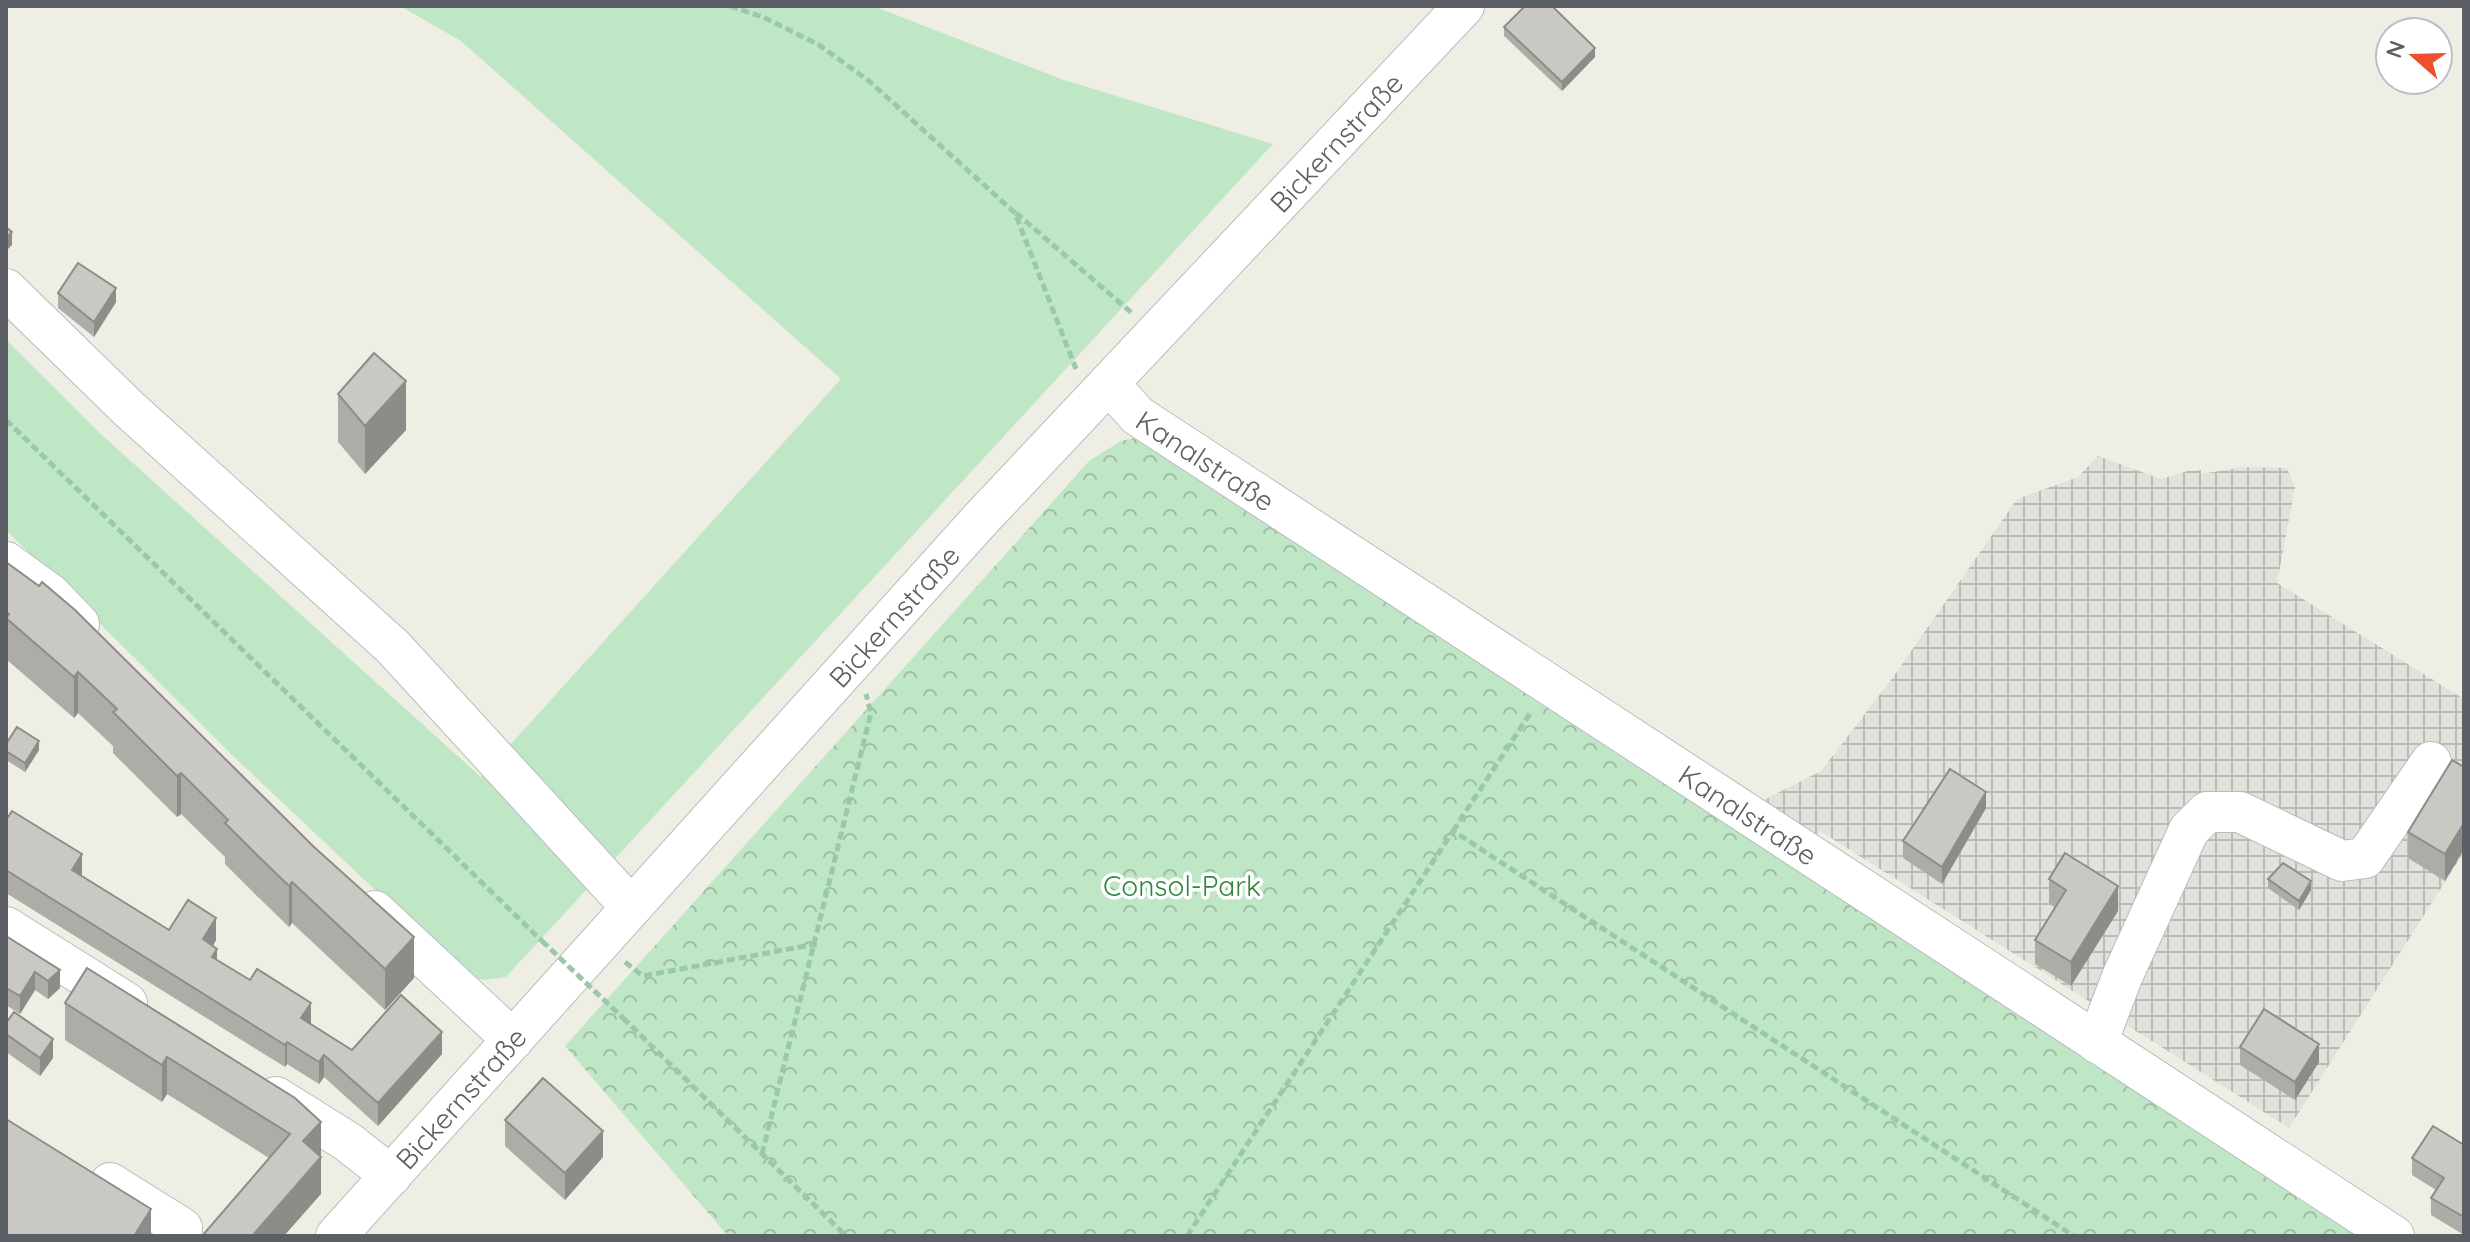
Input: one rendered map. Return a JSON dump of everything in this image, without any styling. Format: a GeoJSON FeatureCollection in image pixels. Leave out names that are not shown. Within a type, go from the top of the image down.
{"type":"FeatureCollection","features":[{"type":"Feature","properties":{"kind":"street","name":"Bickernstraße"},"geometry":{"type":"LineString","coordinates":[[336,1236],[856,658],[1464,6]]}},
{"type":"Feature","properties":{"kind":"street"},"geometry":{"type":"LineString","coordinates":[[6,289],[129,409],[393,647],[631,907]]}},
{"type":"Feature","properties":{"kind":"street","name":"Kanalstraße"},"geometry":{"type":"LineString","coordinates":[[1099,394],[1138,416],[2394,1236]]}},
{"type":"Feature","properties":{"kind":"street"},"geometry":{"type":"LineString","coordinates":[[6,562],[50,594],[105,650]]}},
{"type":"Feature","properties":{"kind":"street"},"geometry":{"type":"LineString","coordinates":[[2097,1043],[2122,977],[2189,830],[2207,812],[2240,812],[2342,861],[2365,858],[2431,762]]}},
{"type":"Feature","properties":{"kind":"street"},"geometry":{"type":"LineString","coordinates":[[345,882],[513,1040]]}},
{"type":"Feature","properties":{"kind":"street"},"geometry":{"type":"LineString","coordinates":[[6,927],[164,1026]]}},
{"type":"Feature","properties":{"kind":"street"},"geometry":{"type":"LineString","coordinates":[[243,1076],[348,1142],[391,1176]]}},
{"type":"Feature","properties":{"kind":"street"},"geometry":{"type":"LineString","coordinates":[[110,1183],[182,1228],[181,1236]]}},
{"type":"Feature","properties":{"kind":"path"},"geometry":{"type":"LineString","coordinates":[[730,6],[763,17],[819,45],[869,81],[1015,213],[1156,334]]}},
{"type":"Feature","properties":{"kind":"path"},"geometry":{"type":"LineString","coordinates":[[1015,213],[1099,394]]}},
{"type":"Feature","properties":{"kind":"path"},"geometry":{"type":"LineString","coordinates":[[6,420],[846,1236]]}},
{"type":"Feature","properties":{"kind":"path"},"geometry":{"type":"LineString","coordinates":[[762,1154],[871,713],[856,658]]}},
{"type":"Feature","properties":{"kind":"path"},"geometry":{"type":"LineString","coordinates":[[1187,1236],[1549,684]]}},
{"type":"Feature","properties":{"kind":"path"},"geometry":{"type":"LineString","coordinates":[[1453,831],[2074,1236]]}},
{"type":"Feature","properties":{"kind":"path"},"geometry":{"type":"LineString","coordinates":[[601,943],[643,976],[816,944]]}},
{"type":"Feature","properties":{"kind":"shaded area"},"geometry":{"type":"Polygon","coordinates":[[[2098,456],[2161,479],[2188,471],[2201,470],[2201,474],[2244,467],[2287,468],[2295,487],[2277,583],[2464,699],[2464,852],[2289,1128],[1820,831],[1816,836],[1762,801],[1821,771],[1891,680],[2017,499],[2078,477],[2098,456]]]}},
{"type":"Feature","properties":{"kind":"green space"},"geometry":{"type":"Polygon","coordinates":[[[400,6],[873,6],[1064,80],[1273,144],[506,977],[483,980],[463,973],[231,754],[6,530],[6,340],[103,436],[481,777],[841,379],[461,41],[400,6]]]}},
{"type":"Feature","properties":{"kind":"green space","name":"Consol-Park"},"geometry":{"type":"Polygon","coordinates":[[[1139,437],[2372,1236],[728,1236],[565,1046],[1089,461],[1121,441],[1139,437]]]}},
{"type":"Feature","properties":{"kind":"building"},"geometry":{"type":"Polygon","coordinates":[[[1525,6],[1552,6],[1595,48],[1562,82],[1504,27],[1525,6]]]}},
{"type":"Feature","properties":{"kind":"building"},"geometry":{"type":"Polygon","coordinates":[[[78,263],[116,288],[94,322],[58,293],[78,263]]]}},
{"type":"Feature","properties":{"kind":"building"},"geometry":{"type":"Polygon","coordinates":[[[374,353],[406,381],[365,426],[338,394],[374,353]]]}},
{"type":"Feature","properties":{"kind":"building"},"geometry":{"type":"Polygon","coordinates":[[[6,562],[39,586],[42,582],[75,610],[314,847],[414,937],[385,969],[292,882],[289,886],[225,823],[228,820],[181,773],[177,776],[113,712],[117,709],[78,672],[74,677],[6,618],[9,614],[6,612],[6,562]]]}},
{"type":"Feature","properties":{"kind":"building"},"geometry":{"type":"Polygon","coordinates":[[[17,727],[39,741],[25,763],[6,751],[6,744],[17,727]]]}},
{"type":"Feature","properties":{"kind":"building"},"geometry":{"type":"Polygon","coordinates":[[[2452,760],[2464,767],[2464,823],[2445,854],[2408,832],[2452,760]]]}},
{"type":"Feature","properties":{"kind":"building"},"geometry":{"type":"Polygon","coordinates":[[[1950,769],[1986,792],[1942,867],[1903,841],[1950,769]]]}},
{"type":"Feature","properties":{"kind":"building"},"geometry":{"type":"Polygon","coordinates":[[[12,811],[82,854],[72,870],[169,930],[188,900],[216,918],[203,939],[217,949],[212,957],[250,980],[257,969],[311,1003],[301,1018],[352,1050],[401,995],[442,1032],[378,1103],[324,1055],[319,1062],[287,1042],[285,1045],[6,870],[6,820],[12,811]]]}},
{"type":"Feature","properties":{"kind":"building"},"geometry":{"type":"Polygon","coordinates":[[[2065,853],[2118,886],[2071,962],[2035,940],[2066,890],[2049,879],[2065,853]]]}},
{"type":"Feature","properties":{"kind":"building"},"geometry":{"type":"Polygon","coordinates":[[[2283,863],[2311,881],[2299,901],[2268,879],[2283,863]]]}},
{"type":"Feature","properties":{"kind":"building"},"geometry":{"type":"Polygon","coordinates":[[[6,936],[60,970],[48,981],[35,972],[20,996],[6,988],[6,936]]]}},
{"type":"Feature","properties":{"kind":"building"},"geometry":{"type":"Polygon","coordinates":[[[87,968],[295,1098],[321,1122],[303,1141],[321,1157],[252,1236],[202,1236],[290,1134],[167,1057],[162,1065],[65,1003],[87,968]]]}},
{"type":"Feature","properties":{"kind":"building"},"geometry":{"type":"Polygon","coordinates":[[[2264,1009],[2319,1044],[2295,1082],[2240,1047],[2264,1009]]]}},
{"type":"Feature","properties":{"kind":"building"},"geometry":{"type":"Polygon","coordinates":[[[14,1012],[53,1039],[40,1058],[6,1034],[6,1023],[14,1012]]]}},
{"type":"Feature","properties":{"kind":"building"},"geometry":{"type":"Polygon","coordinates":[[[543,1078],[603,1131],[565,1173],[505,1120],[543,1078]]]}},
{"type":"Feature","properties":{"kind":"building"},"geometry":{"type":"Polygon","coordinates":[[[6,1119],[151,1209],[134,1236],[6,1236],[6,1119]]]}},
{"type":"Feature","properties":{"kind":"building"},"geometry":{"type":"Polygon","coordinates":[[[2433,1126],[2464,1145],[2464,1217],[2431,1198],[2444,1178],[2412,1158],[2433,1126]]]}}]}
